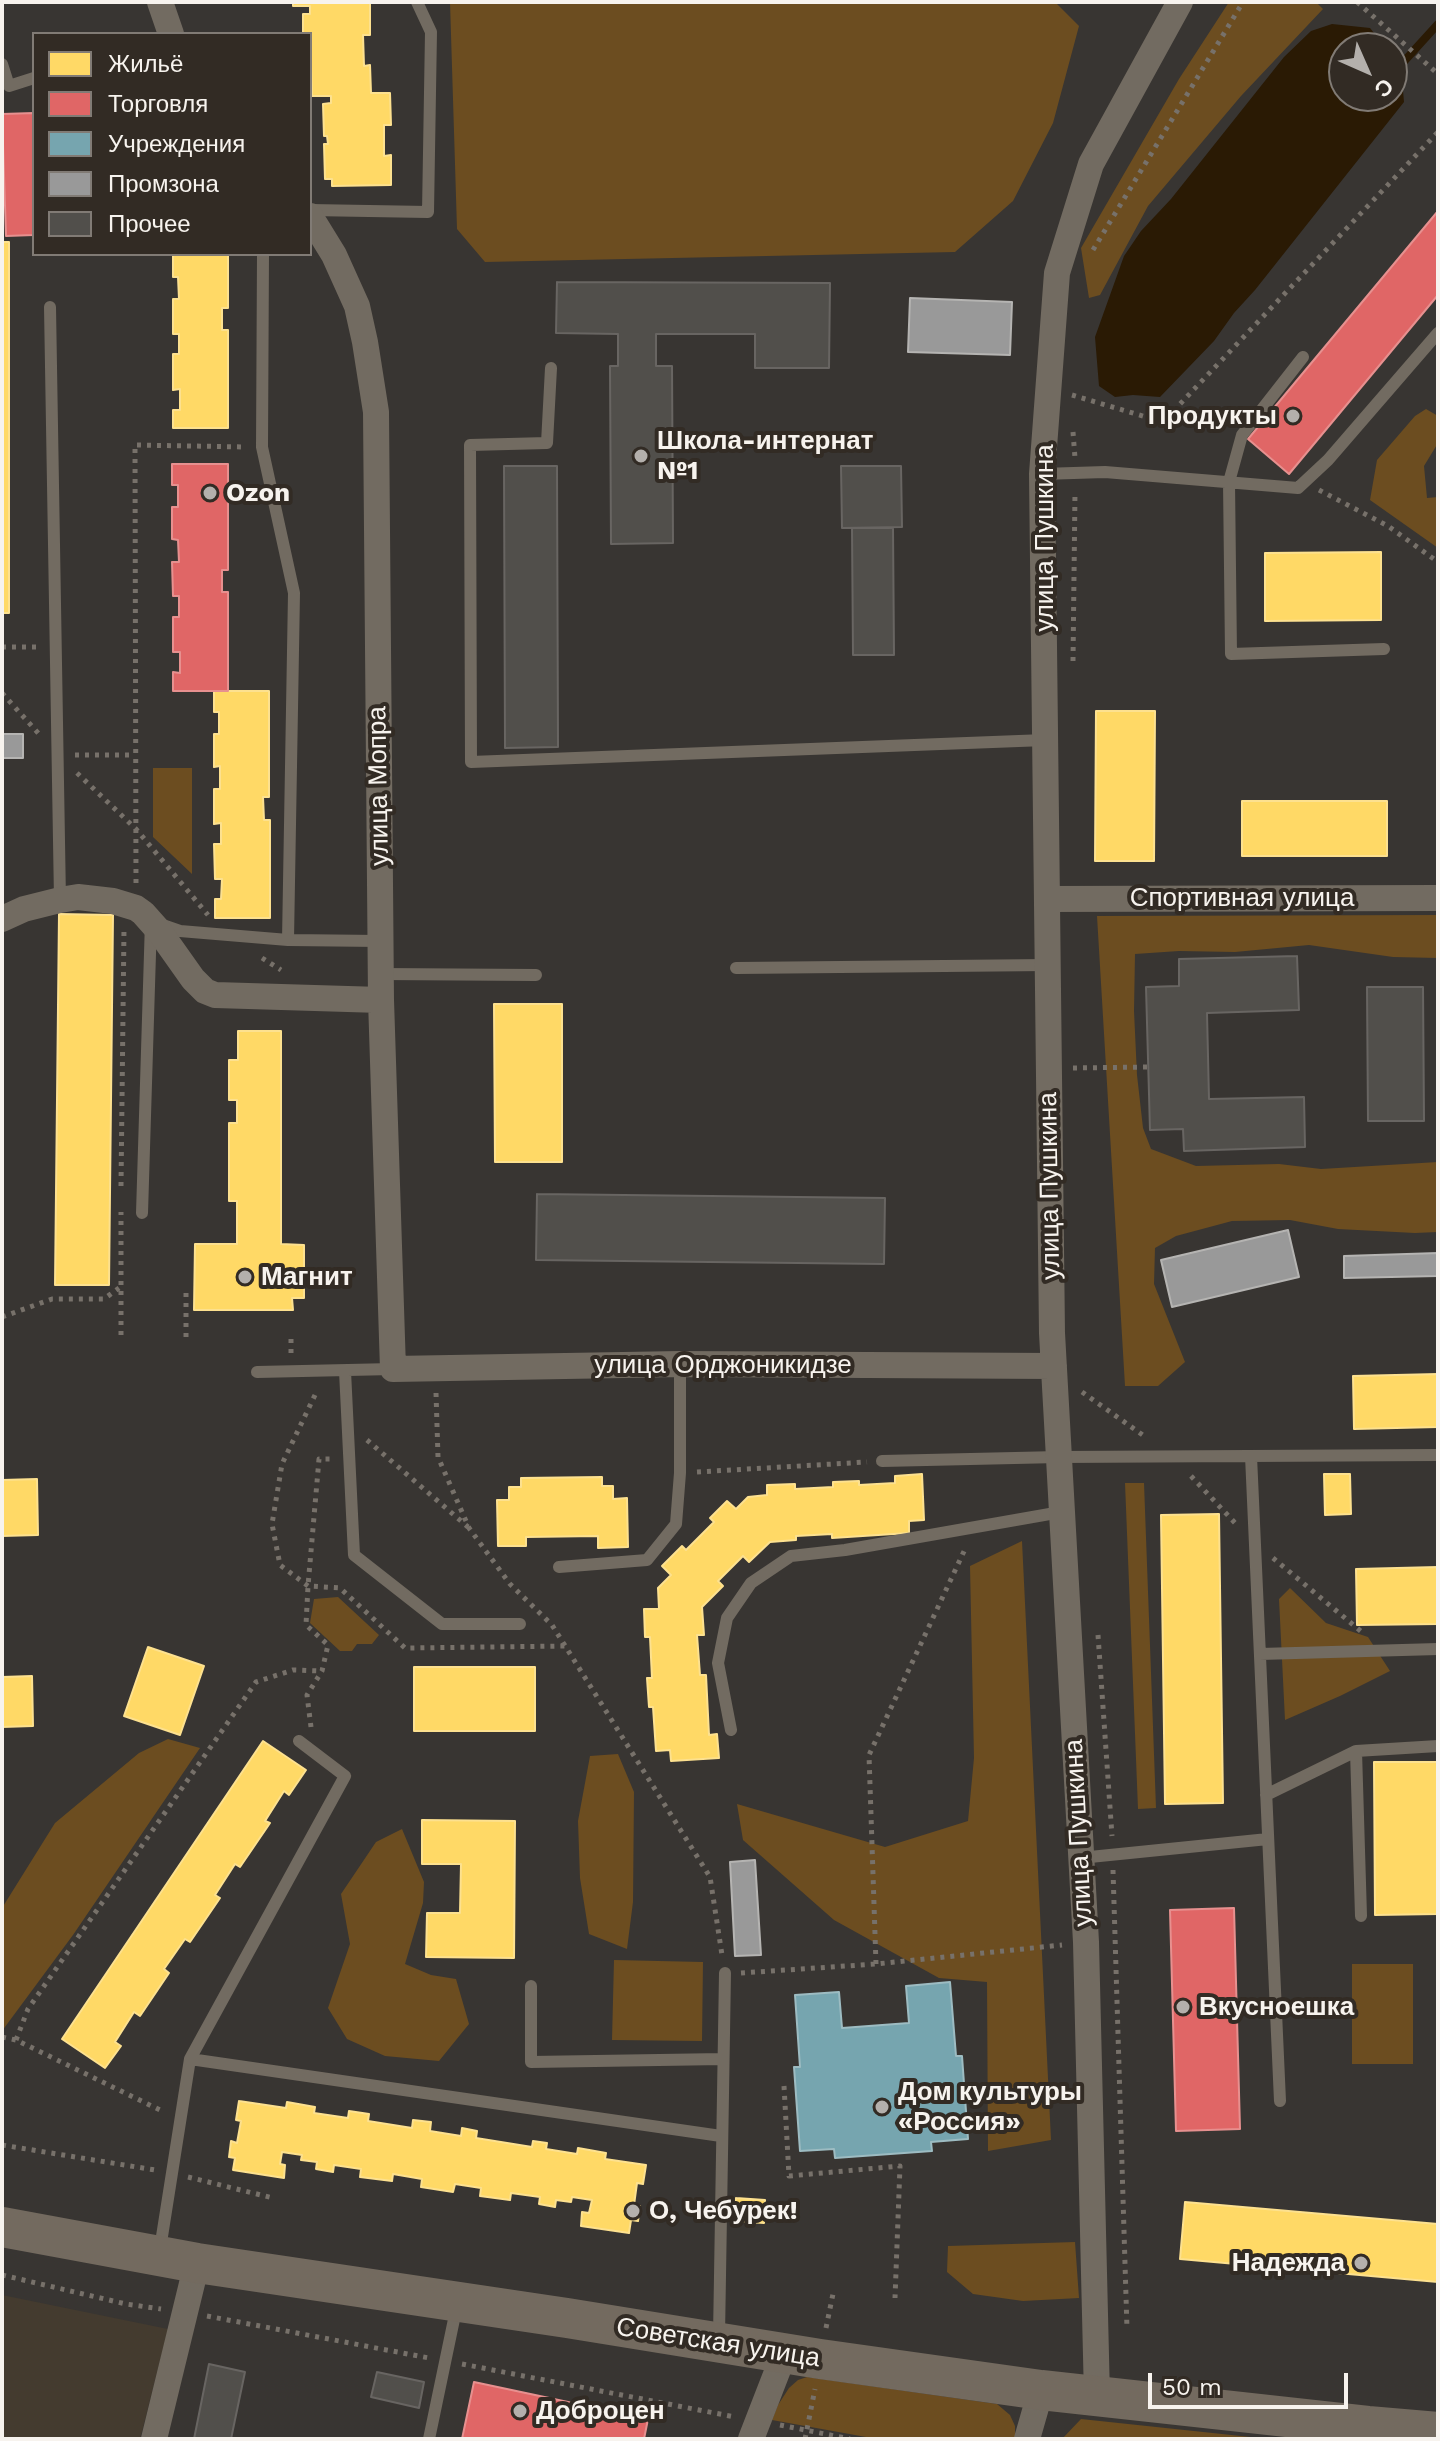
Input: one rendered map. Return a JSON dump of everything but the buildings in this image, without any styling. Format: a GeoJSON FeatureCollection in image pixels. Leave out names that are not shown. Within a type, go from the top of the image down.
{"type":"FeatureCollection","features":[{"type":"Feature","properties":{"kind":"main road","name":"Советская улица"},"geometry":{"type":"LineString","coordinates":[[2,2227],[197,2263],[784,2354],[1367,2433],[1438,2432]]}},
{"type":"Feature","properties":{"kind":"street"},"geometry":{"type":"LineString","coordinates":[[160,2],[170,32]]}},
{"type":"Feature","properties":{"kind":"street","name":"улица Пушкина"},"geometry":{"type":"LineString","coordinates":[[1097,2397],[1086,1942],[1054,1366],[1042,474],[1057,273],[1091,164],[1180,2]]}},
{"type":"Feature","properties":{"kind":"street","name":"улица Мопра"},"geometry":{"type":"LineString","coordinates":[[312,216],[357,306],[376,412],[380,941],[393,1369]]}},
{"type":"Feature","properties":{"kind":"street"},"geometry":{"type":"LineString","coordinates":[[2,919],[24,909],[60,900],[99,898],[137,911],[193,979],[205,991],[215,995],[327,998],[381,987]]}},
{"type":"Feature","properties":{"kind":"street","name":"Спортивная улица"},"geometry":{"type":"LineString","coordinates":[[1047,899],[1438,898]]}},
{"type":"Feature","properties":{"kind":"street","name":"улица Орджоникидзе"},"geometry":{"type":"LineString","coordinates":[[393,1369],[680,1364],[1054,1366]]}},
{"type":"Feature","properties":{"kind":"street"},"geometry":{"type":"LineString","coordinates":[[154,2439],[197,2263]]}},
{"type":"Feature","properties":{"kind":"street"},"geometry":{"type":"LineString","coordinates":[[751,2439],[784,2354]]}},
{"type":"Feature","properties":{"kind":"street"},"geometry":{"type":"LineString","coordinates":[[1027,2439],[1041,2390]]}},
{"type":"Feature","properties":{"kind":"lane"},"geometry":{"type":"LineString","coordinates":[[312,213],[428,212],[431,32],[417,2]]}},
{"type":"Feature","properties":{"kind":"lane"},"geometry":{"type":"LineString","coordinates":[[2,64],[5,86],[32,79]]}},
{"type":"Feature","properties":{"kind":"lane"},"geometry":{"type":"LineString","coordinates":[[263,256],[262,447],[294,593],[288,940]]}},
{"type":"Feature","properties":{"kind":"lane"},"geometry":{"type":"LineString","coordinates":[[50,307],[60,900]]}},
{"type":"Feature","properties":{"kind":"lane"},"geometry":{"type":"LineString","coordinates":[[1042,474],[1105,472],[1298,488],[1328,460],[1438,333]]}},
{"type":"Feature","properties":{"kind":"lane"},"geometry":{"type":"LineString","coordinates":[[1303,357],[1242,435],[1229,482],[1231,654],[1384,649]]}},
{"type":"Feature","properties":{"kind":"lane"},"geometry":{"type":"LineString","coordinates":[[551,368],[547,443],[470,445],[471,762],[1045,740]]}},
{"type":"Feature","properties":{"kind":"lane"},"geometry":{"type":"LineString","coordinates":[[142,1213],[137,911],[180,931],[288,940],[380,941]]}},
{"type":"Feature","properties":{"kind":"lane"},"geometry":{"type":"LineString","coordinates":[[736,968],[1048,965]]}},
{"type":"Feature","properties":{"kind":"lane"},"geometry":{"type":"LineString","coordinates":[[381,987],[536,975]]}},
{"type":"Feature","properties":{"kind":"lane"},"geometry":{"type":"LineString","coordinates":[[559,1567],[647,1560],[676,1524],[680,1473],[680,1364]]}},
{"type":"Feature","properties":{"kind":"lane"},"geometry":{"type":"LineString","coordinates":[[257,1372],[393,1369]]}},
{"type":"Feature","properties":{"kind":"lane"},"geometry":{"type":"LineString","coordinates":[[345,1371],[354,1555],[442,1624],[520,1624]]}},
{"type":"Feature","properties":{"kind":"lane"},"geometry":{"type":"LineString","coordinates":[[882,1461],[1438,1455]]}},
{"type":"Feature","properties":{"kind":"lane"},"geometry":{"type":"LineString","coordinates":[[1251,1456],[1280,2101]]}},
{"type":"Feature","properties":{"kind":"lane"},"geometry":{"type":"LineString","coordinates":[[731,1730],[718,1663],[727,1618],[751,1583],[791,1556],[845,1550],[1061,1512]]}},
{"type":"Feature","properties":{"kind":"lane"},"geometry":{"type":"LineString","coordinates":[[1260,1654],[1438,1649]]}},
{"type":"Feature","properties":{"kind":"lane"},"geometry":{"type":"LineString","coordinates":[[158,2256],[190,2059],[345,1776],[299,1741]]}},
{"type":"Feature","properties":{"kind":"lane"},"geometry":{"type":"LineString","coordinates":[[1266,1795],[1356,1751],[1438,1746]]}},
{"type":"Feature","properties":{"kind":"lane"},"geometry":{"type":"LineString","coordinates":[[1356,1751],[1361,1916]]}},
{"type":"Feature","properties":{"kind":"lane"},"geometry":{"type":"LineString","coordinates":[[1080,1858],[1268,1839]]}},
{"type":"Feature","properties":{"kind":"lane"},"geometry":{"type":"LineString","coordinates":[[719,2343],[725,1973]]}},
{"type":"Feature","properties":{"kind":"lane"},"geometry":{"type":"LineString","coordinates":[[531,1986],[531,2062],[723,2059]]}},
{"type":"Feature","properties":{"kind":"lane"},"geometry":{"type":"LineString","coordinates":[[190,2059],[721,2136]]}},
{"type":"Feature","properties":{"kind":"lane"},"geometry":{"type":"LineString","coordinates":[[429,2439],[458,2302]]}},
{"type":"Feature","properties":{"kind":"path"},"geometry":{"type":"LineString","coordinates":[[1088,257],[1243,2]]}},
{"type":"Feature","properties":{"kind":"path"},"geometry":{"type":"LineString","coordinates":[[1357,2],[1438,74]]}},
{"type":"Feature","properties":{"kind":"path"},"geometry":{"type":"LineString","coordinates":[[1072,410],[1071,395],[1163,422],[1438,132]]}},
{"type":"Feature","properties":{"kind":"path"},"geometry":{"type":"LineString","coordinates":[[1073,426],[1076,473],[1073,662]]}},
{"type":"Feature","properties":{"kind":"path"},"geometry":{"type":"LineString","coordinates":[[121,1195],[137,911],[135,445],[262,447]]}},
{"type":"Feature","properties":{"kind":"path"},"geometry":{"type":"LineString","coordinates":[[1304,482],[1388,526],[1438,562]]}},
{"type":"Feature","properties":{"kind":"path"},"geometry":{"type":"LineString","coordinates":[[2,647],[57,648]]}},
{"type":"Feature","properties":{"kind":"path"},"geometry":{"type":"LineString","coordinates":[[2,693],[58,755],[136,829],[224,935],[327,998]]}},
{"type":"Feature","properties":{"kind":"path"},"geometry":{"type":"LineString","coordinates":[[58,755],[135,755]]}},
{"type":"Feature","properties":{"kind":"path"},"geometry":{"type":"LineString","coordinates":[[1073,1083],[1072,1068],[1148,1067]]}},
{"type":"Feature","properties":{"kind":"path"},"geometry":{"type":"LineString","coordinates":[[121,1211],[121,1335]]}},
{"type":"Feature","properties":{"kind":"path"},"geometry":{"type":"LineString","coordinates":[[2,1317],[52,1299],[104,1299],[120,1288]]}},
{"type":"Feature","properties":{"kind":"path"},"geometry":{"type":"LineString","coordinates":[[186,1288],[186,1337]]}},
{"type":"Feature","properties":{"kind":"path"},"geometry":{"type":"LineString","coordinates":[[435,1368],[438,1457],[469,1528],[510,1584],[552,1625],[710,1877],[725,1973],[876,1964],[1086,1942]]}},
{"type":"Feature","properties":{"kind":"path"},"geometry":{"type":"LineString","coordinates":[[1082,1377],[1083,1405]]}},
{"type":"Feature","properties":{"kind":"path"},"geometry":{"type":"LineString","coordinates":[[308,1586],[280,1565],[272,1524],[282,1464],[315,1395]]}},
{"type":"Feature","properties":{"kind":"path"},"geometry":{"type":"LineString","coordinates":[[314,1752],[307,1695],[322,1671],[328,1645],[306,1625],[308,1586],[319,1459],[335,1459]]}},
{"type":"Feature","properties":{"kind":"path"},"geometry":{"type":"LineString","coordinates":[[680,1473],[882,1461]]}},
{"type":"Feature","properties":{"kind":"path"},"geometry":{"type":"LineString","coordinates":[[876,1964],[869,1755],[976,1527]]}},
{"type":"Feature","properties":{"kind":"path"},"geometry":{"type":"LineString","coordinates":[[1097,1626],[1113,1857],[1127,2329]]}},
{"type":"Feature","properties":{"kind":"path"},"geometry":{"type":"LineString","coordinates":[[16,2040],[28,2009],[256,1682],[293,1670],[322,1671]]}},
{"type":"Feature","properties":{"kind":"path"},"geometry":{"type":"LineString","coordinates":[[2,2037],[16,2040],[180,2119]]}},
{"type":"Feature","properties":{"kind":"path"},"geometry":{"type":"LineString","coordinates":[[784,2086],[789,2176],[900,2166],[895,2298]]}},
{"type":"Feature","properties":{"kind":"path"},"geometry":{"type":"LineString","coordinates":[[2,2145],[172,2173],[273,2198]]}},
{"type":"Feature","properties":{"kind":"shaded area"},"geometry":{"type":"Polygon","coordinates":[[[450,2],[1055,2],[1079,26],[1053,123],[1013,201],[955,252],[485,262],[457,229],[450,2]]]}},
{"type":"Feature","properties":{"kind":"shaded area"},"geometry":{"type":"Polygon","coordinates":[[[1229,2],[1316,2],[1323,9],[1241,96],[1148,206],[1100,295],[1089,298],[1081,248],[1179,79],[1229,2]]]}},
{"type":"Feature","properties":{"kind":"shaded area"},"geometry":{"type":"Polygon","coordinates":[[[1332,24],[1370,28],[1373,32],[1328,32],[1328,112],[1396,112],[1214,341],[1160,397],[1115,397],[1099,386],[1095,337],[1124,256],[1141,231],[1171,199],[1284,57],[1311,31],[1332,24]]]}},
{"type":"Feature","properties":{"kind":"shaded area"},"geometry":{"type":"Polygon","coordinates":[[[1426,409],[1438,416],[1438,443],[1424,466],[1427,498],[1438,497],[1438,548],[1370,500],[1377,460],[1415,416],[1426,409]]]}},
{"type":"Feature","properties":{"kind":"shaded area"},"geometry":{"type":"Polygon","coordinates":[[[153,768],[192,768],[192,874],[153,837],[153,768]]]}},
{"type":"Feature","properties":{"kind":"shaded area"},"geometry":{"type":"Polygon","coordinates":[[[1438,915],[1438,958],[1393,957],[1309,945],[1235,952],[1135,954],[1137,1075],[1143,1128],[1151,1149],[1196,1166],[1279,1164],[1321,1169],[1438,1162],[1438,1232],[1338,1229],[1290,1220],[1232,1221],[1176,1236],[1155,1248],[1154,1284],[1185,1362],[1158,1386],[1125,1386],[1097,916],[1438,915]]]}},
{"type":"Feature","properties":{"kind":"shaded area"},"geometry":{"type":"Polygon","coordinates":[[[1125,1483],[1144,1483],[1156,1808],[1138,1809],[1125,1483]]]}},
{"type":"Feature","properties":{"kind":"shaded area"},"geometry":{"type":"Polygon","coordinates":[[[1022,1541],[1051,2140],[988,2151],[987,1982],[939,1978],[834,1920],[743,1840],[737,1804],[885,1847],[968,1821],[974,1758],[970,1566],[1022,1541]]]}},
{"type":"Feature","properties":{"kind":"shaded area"},"geometry":{"type":"Polygon","coordinates":[[[1290,1588],[1326,1623],[1368,1637],[1390,1671],[1285,1720],[1279,1599],[1290,1588]]]}},
{"type":"Feature","properties":{"kind":"shaded area"},"geometry":{"type":"Polygon","coordinates":[[[338,1597],[379,1635],[372,1644],[357,1644],[352,1651],[340,1651],[310,1623],[314,1599],[338,1597]]]}},
{"type":"Feature","properties":{"kind":"shaded area"},"geometry":{"type":"Polygon","coordinates":[[[168,1739],[200,1748],[73,1935],[2,2031],[2,1908],[55,1823],[139,1753],[168,1739]]]}},
{"type":"Feature","properties":{"kind":"shaded area"},"geometry":{"type":"Polygon","coordinates":[[[618,1754],[634,1792],[633,1902],[627,1949],[589,1934],[580,1878],[578,1821],[590,1756],[618,1754]]]}},
{"type":"Feature","properties":{"kind":"shaded area"},"geometry":{"type":"Polygon","coordinates":[[[402,1829],[424,1882],[423,1903],[405,1964],[431,1975],[456,1979],[469,2024],[439,2061],[385,2056],[347,2039],[328,2008],[350,1944],[341,1894],[376,1842],[402,1829]]]}},
{"type":"Feature","properties":{"kind":"shaded area"},"geometry":{"type":"Polygon","coordinates":[[[614,1960],[703,1962],[702,2041],[612,2040],[614,1960]]]}},
{"type":"Feature","properties":{"kind":"shaded area"},"geometry":{"type":"Polygon","coordinates":[[[1352,1964],[1413,1964],[1413,2064],[1352,2064],[1352,1964]]]}},
{"type":"Feature","properties":{"kind":"shaded area"},"geometry":{"type":"Polygon","coordinates":[[[1075,2242],[1079,2298],[1023,2301],[973,2294],[947,2272],[948,2246],[1075,2242]]]}},
{"type":"Feature","properties":{"kind":"shaded area"},"geometry":{"type":"Polygon","coordinates":[[[2,2295],[168,2329],[140,2439],[2,2439],[2,2295]]]}},
{"type":"Feature","properties":{"kind":"shaded area"},"geometry":{"type":"Polygon","coordinates":[[[807,2377],[997,2404],[1010,2415],[1015,2426],[1015,2439],[877,2439],[772,2420],[789,2388],[807,2377]]]}},
{"type":"Feature","properties":{"kind":"shaded area"},"geometry":{"type":"Polygon","coordinates":[[[1081,2419],[1269,2439],[1062,2439],[1081,2419]]]}},
{"type":"Feature","properties":{"kind":"waterway"},"geometry":{"type":"LineString","coordinates":[[1408,57],[1438,24]]}},
{"type":"Feature","properties":{"kind":"place","name":"Продукты"},"geometry":{"type":"Point","coordinates":[1293,416]}},
{"type":"Feature","properties":{"kind":"place","name":"Школа-интернат №1"},"geometry":{"type":"Point","coordinates":[641,456]}},
{"type":"Feature","properties":{"kind":"place","name":"Ozon"},"geometry":{"type":"Point","coordinates":[210,493]}},
{"type":"Feature","properties":{"kind":"place","name":"Магнит"},"geometry":{"type":"Point","coordinates":[245,1277]}},
{"type":"Feature","properties":{"kind":"place","name":"Вкусноешка"},"geometry":{"type":"Point","coordinates":[1183,2007]}},
{"type":"Feature","properties":{"kind":"place","name":"Дом культуры «Россия»"},"geometry":{"type":"Point","coordinates":[882,2107]}},
{"type":"Feature","properties":{"kind":"place","name":"О, Чебурек!"},"geometry":{"type":"Point","coordinates":[633,2211]}},
{"type":"Feature","properties":{"kind":"place","name":"Надежда"},"geometry":{"type":"Point","coordinates":[1361,2263]}},
{"type":"Feature","properties":{"kind":"place","name":"Доброцен"},"geometry":{"type":"Point","coordinates":[520,2411]}}]}
